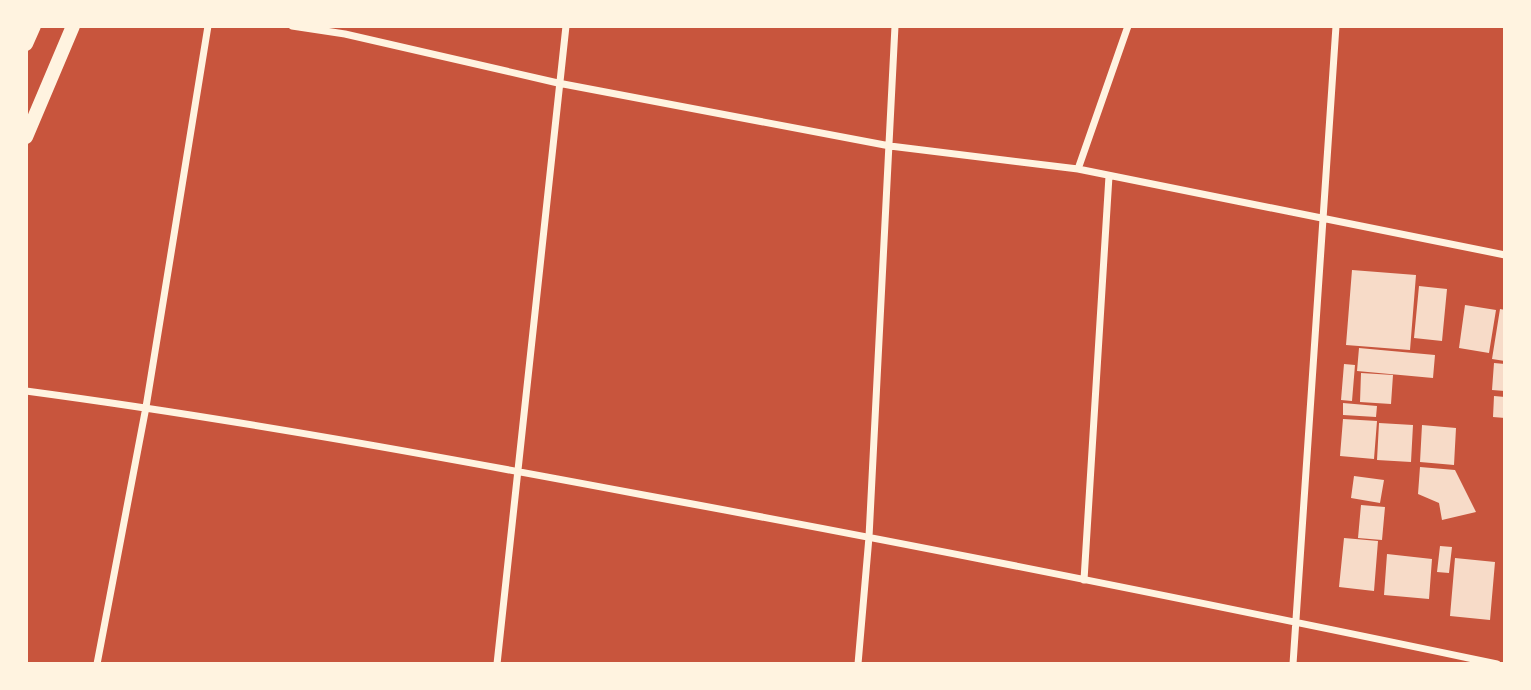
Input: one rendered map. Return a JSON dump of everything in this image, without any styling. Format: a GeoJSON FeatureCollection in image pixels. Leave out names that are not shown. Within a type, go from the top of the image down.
{"type":"FeatureCollection","features":[{"type":"Feature","properties":{"kind":"main road"},"geometry":{"type":"LineString","coordinates":[[26,44],[34,26]]}},
{"type":"Feature","properties":{"kind":"main road"},"geometry":{"type":"LineString","coordinates":[[26,137],[73,26]]}},
{"type":"Feature","properties":{"kind":"street"},"geometry":{"type":"LineString","coordinates":[[97,664],[146,407],[208,26]]}},
{"type":"Feature","properties":{"kind":"street"},"geometry":{"type":"LineString","coordinates":[[292,26],[346,30],[558,83],[890,146],[1078,170],[1505,255]]}},
{"type":"Feature","properties":{"kind":"street"},"geometry":{"type":"LineString","coordinates":[[497,664],[566,26]]}},
{"type":"Feature","properties":{"kind":"street"},"geometry":{"type":"LineString","coordinates":[[858,664],[870,537],[895,26]]}},
{"type":"Feature","properties":{"kind":"street"},"geometry":{"type":"LineString","coordinates":[[1078,170],[1128,26]]}},
{"type":"Feature","properties":{"kind":"street"},"geometry":{"type":"LineString","coordinates":[[1293,664],[1336,26]]}},
{"type":"Feature","properties":{"kind":"street"},"geometry":{"type":"LineString","coordinates":[[1084,580],[1109,176]]}},
{"type":"Feature","properties":{"kind":"street"},"geometry":{"type":"LineString","coordinates":[[26,391],[146,407],[518,471],[870,537],[1497,664]]}},
{"type":"Feature","properties":{"kind":"building"},"geometry":{"type":"Polygon","coordinates":[[[1352,270],[1416,275],[1410,350],[1346,345],[1352,270]]]}},
{"type":"Feature","properties":{"kind":"building"},"geometry":{"type":"Polygon","coordinates":[[[1419,286],[1447,289],[1442,341],[1414,338],[1419,286]]]}},
{"type":"Feature","properties":{"kind":"building"},"geometry":{"type":"Polygon","coordinates":[[[1465,305],[1496,310],[1489,353],[1459,348],[1465,305]]]}},
{"type":"Feature","properties":{"kind":"building"},"geometry":{"type":"Polygon","coordinates":[[[1500,309],[1505,310],[1505,361],[1492,359],[1500,309]]]}},
{"type":"Feature","properties":{"kind":"building"},"geometry":{"type":"Polygon","coordinates":[[[1359,348],[1435,355],[1433,378],[1357,371],[1359,348]]]}},
{"type":"Feature","properties":{"kind":"building"},"geometry":{"type":"Polygon","coordinates":[[[1494,363],[1505,364],[1505,391],[1492,390],[1494,363]]]}},
{"type":"Feature","properties":{"kind":"building"},"geometry":{"type":"Polygon","coordinates":[[[1344,364],[1355,365],[1352,401],[1341,400],[1344,364]]]}},
{"type":"Feature","properties":{"kind":"building"},"geometry":{"type":"Polygon","coordinates":[[[1361,373],[1393,375],[1391,404],[1360,402],[1361,373]]]}},
{"type":"Feature","properties":{"kind":"building"},"geometry":{"type":"Polygon","coordinates":[[[1494,396],[1505,397],[1505,418],[1493,417],[1494,396]]]}},
{"type":"Feature","properties":{"kind":"building"},"geometry":{"type":"Polygon","coordinates":[[[1343,403],[1377,406],[1376,417],[1343,415],[1343,403]]]}},
{"type":"Feature","properties":{"kind":"building"},"geometry":{"type":"Polygon","coordinates":[[[1343,419],[1377,421],[1374,459],[1340,456],[1343,419]]]}},
{"type":"Feature","properties":{"kind":"building"},"geometry":{"type":"Polygon","coordinates":[[[1379,423],[1413,425],[1411,462],[1377,460],[1379,423]]]}},
{"type":"Feature","properties":{"kind":"building"},"geometry":{"type":"Polygon","coordinates":[[[1422,425],[1456,428],[1454,465],[1420,462],[1422,425]]]}},
{"type":"Feature","properties":{"kind":"building"},"geometry":{"type":"Polygon","coordinates":[[[1420,467],[1455,470],[1476,512],[1442,520],[1439,503],[1418,494],[1420,467]]]}},
{"type":"Feature","properties":{"kind":"building"},"geometry":{"type":"Polygon","coordinates":[[[1354,476],[1384,480],[1380,503],[1351,498],[1354,476]]]}},
{"type":"Feature","properties":{"kind":"building"},"geometry":{"type":"Polygon","coordinates":[[[1361,505],[1385,507],[1382,540],[1358,538],[1361,505]]]}},
{"type":"Feature","properties":{"kind":"building"},"geometry":{"type":"Polygon","coordinates":[[[1344,538],[1378,541],[1374,591],[1339,587],[1344,538]]]}},
{"type":"Feature","properties":{"kind":"building"},"geometry":{"type":"Polygon","coordinates":[[[1440,546],[1452,547],[1449,573],[1437,572],[1440,546]]]}},
{"type":"Feature","properties":{"kind":"building"},"geometry":{"type":"Polygon","coordinates":[[[1387,554],[1432,559],[1429,599],[1384,595],[1387,554]]]}},
{"type":"Feature","properties":{"kind":"building"},"geometry":{"type":"Polygon","coordinates":[[[1455,558],[1495,562],[1490,620],[1450,616],[1455,558]]]}}]}
